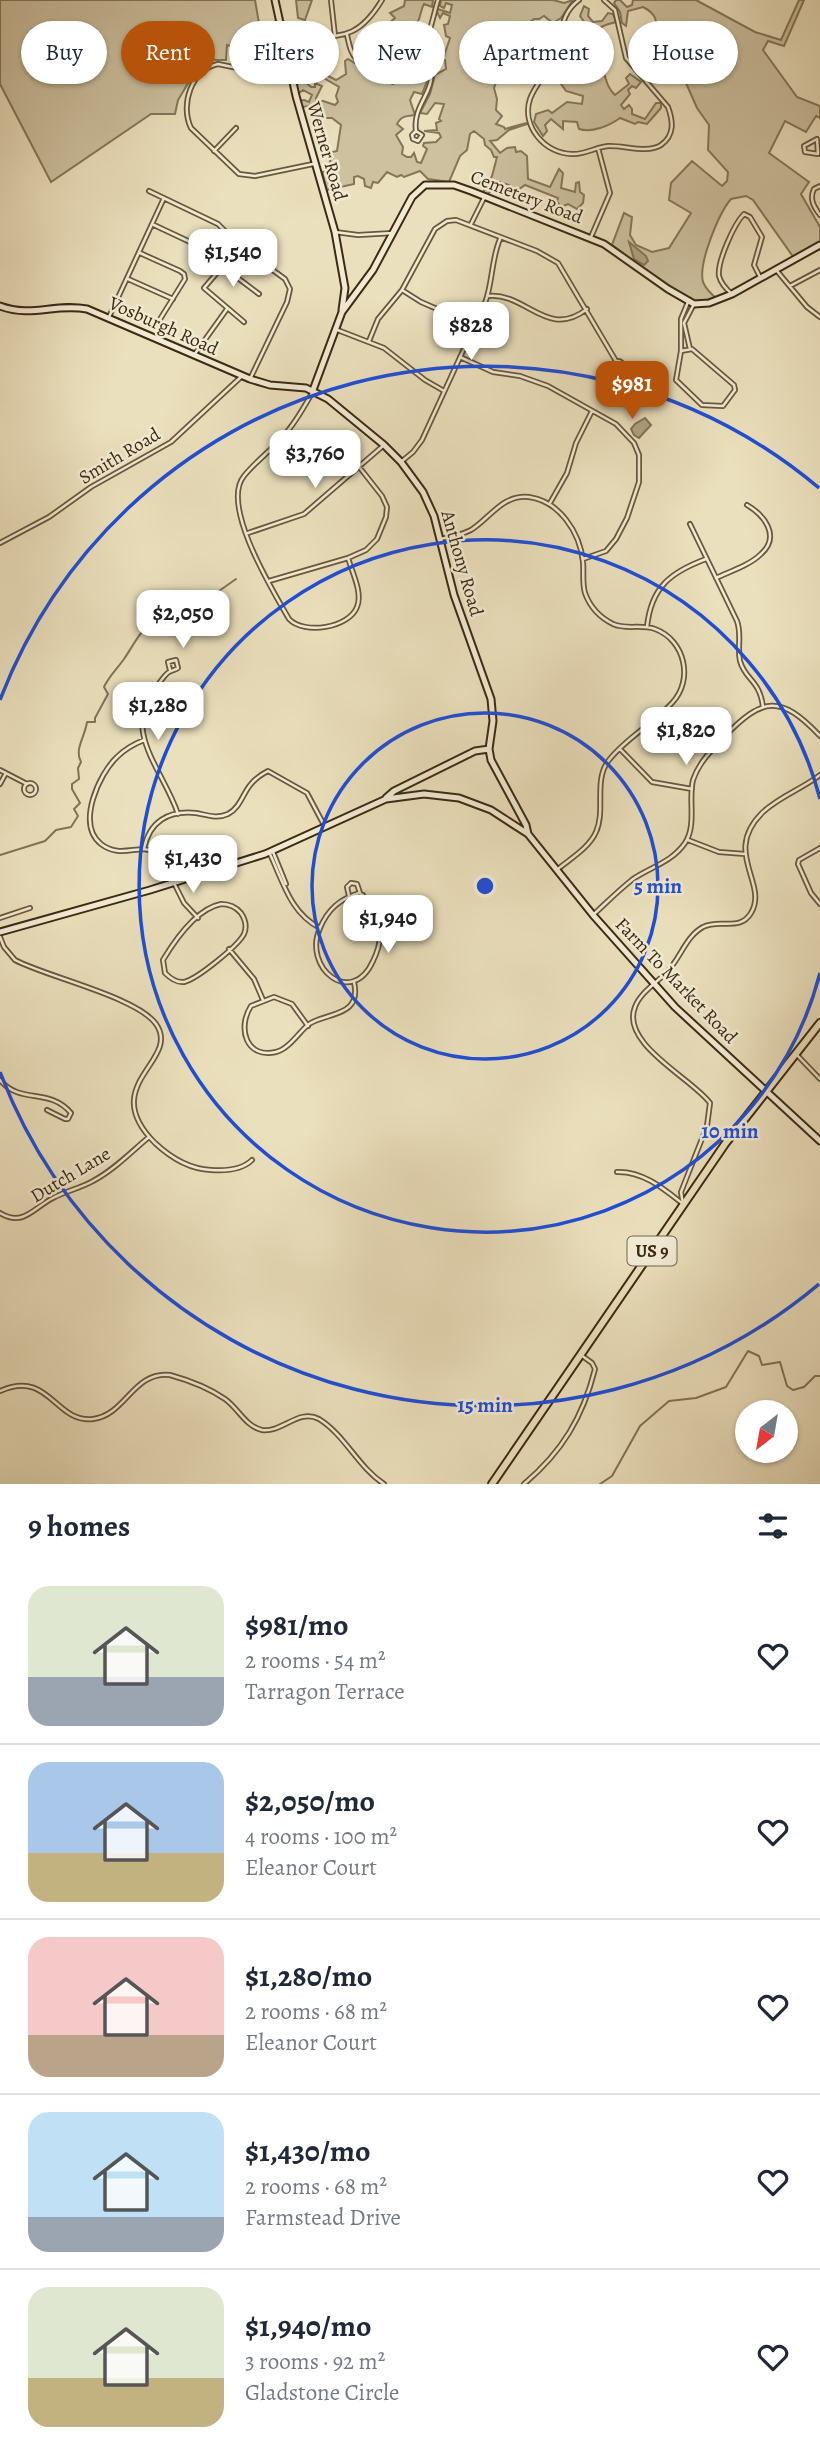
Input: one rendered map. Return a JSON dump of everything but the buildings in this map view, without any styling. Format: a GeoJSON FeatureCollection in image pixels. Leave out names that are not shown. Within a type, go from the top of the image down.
{"type":"FeatureCollection","features":[{"type":"Feature","properties":{"kind":"main road","name":"US 9"},"geometry":{"type":"LineString","coordinates":[[492,1484],[724,1144],[820,1024]]}},
{"type":"Feature","properties":{"kind":"street","name":"Werner Road"},"geometry":{"type":"LineString","coordinates":[[275,0],[280,21]]}},
{"type":"Feature","properties":{"kind":"street"},"geometry":{"type":"LineString","coordinates":[[331,0],[333,21]]}},
{"type":"Feature","properties":{"kind":"street"},"geometry":{"type":"LineString","coordinates":[[339,36],[347,35],[366,24],[383,0]]}},
{"type":"Feature","properties":{"kind":"street"},"geometry":{"type":"LineString","coordinates":[[431,21],[438,0]]}},
{"type":"Feature","properties":{"kind":"street"},"geometry":{"type":"LineString","coordinates":[[579,0],[571,6],[563,20],[556,54],[530,98],[528,117],[535,133],[552,150],[572,155],[620,146],[655,148],[668,138],[672,125],[668,107],[626,58],[615,9],[604,0]]}},
{"type":"Feature","properties":{"kind":"street"},"geometry":{"type":"LineString","coordinates":[[347,35],[353,54]]}},
{"type":"Feature","properties":{"kind":"street"},"geometry":{"type":"LineString","coordinates":[[229,66],[218,64],[201,71],[187,101],[187,121],[191,128],[232,169],[247,176],[316,163]]}},
{"type":"Feature","properties":{"kind":"street","name":"Werner Road"},"geometry":{"type":"LineString","coordinates":[[293,84],[335,232],[345,288],[342,312]]}},
{"type":"Feature","properties":{"kind":"street"},"geometry":{"type":"LineString","coordinates":[[416,131],[416,115],[431,84]]}},
{"type":"Feature","properties":{"kind":"street"},"geometry":{"type":"LineString","coordinates":[[214,151],[236,128]]}},
{"type":"Feature","properties":{"kind":"street"},"geometry":{"type":"LineString","coordinates":[[818,138],[818,154],[805,152],[804,146],[818,138]]}},
{"type":"Feature","properties":{"kind":"street"},"geometry":{"type":"LineString","coordinates":[[590,237],[610,197],[598,148]]}},
{"type":"Feature","properties":{"kind":"street","name":"Cemetery Road"},"geometry":{"type":"LineString","coordinates":[[313,390],[342,312],[364,285],[412,197],[425,185],[453,186],[485,195],[590,237],[691,303]]}},
{"type":"Feature","properties":{"kind":"street"},"geometry":{"type":"LineString","coordinates":[[820,186],[814,189],[811,195],[813,205],[820,215]]}},
{"type":"Feature","properties":{"kind":"street"},"geometry":{"type":"LineString","coordinates":[[149,191],[218,223],[240,246],[281,275],[290,289],[287,302],[250,379]]}},
{"type":"Feature","properties":{"kind":"street"},"geometry":{"type":"LineString","coordinates":[[470,225],[485,195]]}},
{"type":"Feature","properties":{"kind":"street"},"geometry":{"type":"LineString","coordinates":[[108,317],[164,198]]}},
{"type":"Feature","properties":{"kind":"street"},"geometry":{"type":"LineString","coordinates":[[732,294],[720,279],[720,264],[738,220],[744,214],[750,217],[762,237],[754,265],[761,279]]}},
{"type":"Feature","properties":{"kind":"street"},"geometry":{"type":"LineString","coordinates":[[369,341],[378,319],[402,290],[435,229],[452,220],[537,251],[558,263],[615,361]]}},
{"type":"Feature","properties":{"kind":"street"},"geometry":{"type":"LineString","coordinates":[[153,224],[205,249],[212,249],[226,234]]}},
{"type":"Feature","properties":{"kind":"street"},"geometry":{"type":"LineString","coordinates":[[335,232],[358,235],[393,233]]}},
{"type":"Feature","properties":{"kind":"street"},"geometry":{"type":"LineString","coordinates":[[401,462],[419,445],[475,326],[488,296],[491,262],[500,238]]}},
{"type":"Feature","properties":{"kind":"street"},"geometry":{"type":"LineString","coordinates":[[691,303],[709,303],[732,294],[820,245]]}},
{"type":"Feature","properties":{"kind":"street"},"geometry":{"type":"LineString","coordinates":[[240,246],[204,288],[244,322]]}},
{"type":"Feature","properties":{"kind":"street"},"geometry":{"type":"LineString","coordinates":[[113,306],[154,324],[159,321],[185,279],[184,274],[140,253]]}},
{"type":"Feature","properties":{"kind":"street"},"geometry":{"type":"LineString","coordinates":[[222,266],[259,294]]}},
{"type":"Feature","properties":{"kind":"street"},"geometry":{"type":"LineString","coordinates":[[777,270],[807,307],[820,317]]}},
{"type":"Feature","properties":{"kind":"street"},"geometry":{"type":"LineString","coordinates":[[790,286],[820,270]]}},
{"type":"Feature","properties":{"kind":"street"},"geometry":{"type":"LineString","coordinates":[[127,279],[173,299]]}},
{"type":"Feature","properties":{"kind":"street"},"geometry":{"type":"LineString","coordinates":[[402,290],[421,302],[475,326]]}},
{"type":"Feature","properties":{"kind":"street"},"geometry":{"type":"LineString","coordinates":[[488,296],[502,297],[558,321],[569,319],[587,309]]}},
{"type":"Feature","properties":{"kind":"street"},"geometry":{"type":"LineString","coordinates":[[690,349],[684,323],[691,303]]}},
{"type":"Feature","properties":{"kind":"street"},"geometry":{"type":"LineString","coordinates":[[681,351],[696,351],[734,385],[735,390],[723,406],[702,405],[679,384],[676,376],[681,351],[681,319],[691,303]]}},
{"type":"Feature","properties":{"kind":"street","name":"Vosburgh Road"},"geometry":{"type":"LineString","coordinates":[[0,306],[22,312],[57,306],[78,307],[108,317],[250,379],[270,385],[313,390]]}},
{"type":"Feature","properties":{"kind":"street"},"geometry":{"type":"LineString","coordinates":[[194,355],[227,309]]}},
{"type":"Feature","properties":{"kind":"street"},"geometry":{"type":"LineString","coordinates":[[335,329],[384,348],[425,380],[445,391]]}},
{"type":"Feature","properties":{"kind":"street"},"geometry":{"type":"LineString","coordinates":[[460,357],[493,372],[536,380],[624,430],[639,455],[638,490],[616,540],[606,551],[583,559]]}},
{"type":"Feature","properties":{"kind":"street","name":"Smith Road"},"geometry":{"type":"LineString","coordinates":[[0,543],[49,517],[91,487],[171,442],[242,376]]}},
{"type":"Feature","properties":{"kind":"street"},"geometry":{"type":"LineString","coordinates":[[313,390],[285,435],[240,482],[237,499],[247,533],[268,582],[291,622],[300,627],[314,629],[347,619],[357,607],[359,597],[348,558]]}},
{"type":"Feature","properties":{"kind":"street","name":"Anthony Road"},"geometry":{"type":"LineString","coordinates":[[313,390],[343,410],[384,445],[401,462],[430,504],[454,594],[491,699],[491,760],[526,825],[528,834]]}},
{"type":"Feature","properties":{"kind":"street"},"geometry":{"type":"LineString","coordinates":[[550,503],[567,473],[576,443],[592,411]]}},
{"type":"Feature","properties":{"kind":"street"},"geometry":{"type":"LineString","coordinates":[[247,533],[304,514],[384,445]]}},
{"type":"Feature","properties":{"kind":"street"},"geometry":{"type":"LineString","coordinates":[[268,582],[348,558],[366,550],[377,539],[387,510],[382,496],[360,467]]}},
{"type":"Feature","properties":{"kind":"street"},"geometry":{"type":"LineString","coordinates":[[440,539],[471,530],[502,505],[517,497],[550,503],[570,526],[583,559],[585,592],[598,613],[617,626],[647,627],[666,635],[678,648],[685,665],[685,679],[680,693],[671,705],[608,761],[603,771],[600,821],[596,831],[589,843],[558,869]]}},
{"type":"Feature","properties":{"kind":"street"},"geometry":{"type":"LineString","coordinates":[[716,578],[761,555],[769,541],[766,520],[747,505]]}},
{"type":"Feature","properties":{"kind":"street"},"geometry":{"type":"LineString","coordinates":[[690,524],[740,629],[740,662],[759,687],[763,707]]}},
{"type":"Feature","properties":{"kind":"street"},"geometry":{"type":"LineString","coordinates":[[647,627],[651,603],[660,587],[676,573],[706,559]]}},
{"type":"Feature","properties":{"kind":"street"},"geometry":{"type":"LineString","coordinates":[[170,670],[143,708],[141,725],[144,740],[178,814]]}},
{"type":"Feature","properties":{"kind":"street"},"geometry":{"type":"LineString","coordinates":[[593,915],[633,880],[676,854],[687,839],[692,789],[699,766],[744,717],[763,707],[779,706],[791,711],[820,736]]}},
{"type":"Feature","properties":{"kind":"street"},"geometry":{"type":"LineString","coordinates":[[144,740],[127,748],[112,762],[94,795],[90,818],[95,837],[105,847],[118,850],[144,849],[157,853],[184,903],[198,918]]}},
{"type":"Feature","properties":{"kind":"street"},"geometry":{"type":"LineString","coordinates":[[386,799],[394,791],[475,751],[489,749]]}},
{"type":"Feature","properties":{"kind":"street"},"geometry":{"type":"LineString","coordinates":[[620,749],[652,782],[692,789]]}},
{"type":"Feature","properties":{"kind":"street"},"geometry":{"type":"LineString","coordinates":[[0,770],[27,783]]}},
{"type":"Feature","properties":{"kind":"street"},"geometry":{"type":"LineString","coordinates":[[144,849],[152,827],[164,818],[178,814],[218,816],[230,813],[252,782],[269,771],[305,792],[325,826]]}},
{"type":"Feature","properties":{"kind":"street"},"geometry":{"type":"LineString","coordinates":[[0,784],[6,773]]}},
{"type":"Feature","properties":{"kind":"street"},"geometry":{"type":"LineString","coordinates":[[684,1203],[681,1192],[707,1126],[710,1103],[702,1093],[661,1062],[639,1035],[633,1016],[634,1010],[639,999],[677,961],[688,941],[700,929],[705,925],[737,924],[750,916],[755,906],[755,895],[745,854],[747,837],[762,813],[820,775]]}},
{"type":"Feature","properties":{"kind":"street","name":"Farm To Market Road"},"geometry":{"type":"LineString","coordinates":[[0,934],[271,851],[386,799],[424,794],[459,798],[491,810],[528,834],[593,915],[654,984],[699,1030],[820,1141]]}},
{"type":"Feature","properties":{"kind":"street"},"geometry":{"type":"LineString","coordinates":[[687,839],[719,852],[745,854]]}},
{"type":"Feature","properties":{"kind":"street"},"geometry":{"type":"LineString","coordinates":[[820,848],[799,860],[798,864],[811,893],[820,904]]}},
{"type":"Feature","properties":{"kind":"street"},"geometry":{"type":"LineString","coordinates":[[271,851],[298,912],[306,921],[320,928]]}},
{"type":"Feature","properties":{"kind":"street"},"geometry":{"type":"LineString","coordinates":[[350,897],[347,887],[351,883],[357,884],[378,927],[379,943],[368,972],[354,982],[341,982],[325,971],[314,947],[320,928],[332,908],[360,893]]}},
{"type":"Feature","properties":{"kind":"street"},"geometry":{"type":"LineString","coordinates":[[229,904],[240,913],[245,930],[242,937],[203,972],[183,982],[175,981],[165,973],[163,960],[198,918],[215,905],[229,904]]}},
{"type":"Feature","properties":{"kind":"street"},"geometry":{"type":"LineString","coordinates":[[0,918],[30,908]]}},
{"type":"Feature","properties":{"kind":"street"},"geometry":{"type":"LineString","coordinates":[[0,934],[4,947],[15,960],[122,1001],[155,1022],[160,1033],[160,1045],[137,1087],[133,1100],[137,1120],[149,1137],[171,1157],[199,1168],[233,1169],[247,1165],[252,1160]]}},
{"type":"Feature","properties":{"kind":"street"},"geometry":{"type":"LineString","coordinates":[[229,949],[254,979],[263,1000]]}},
{"type":"Feature","properties":{"kind":"street"},"geometry":{"type":"LineString","coordinates":[[308,1026],[287,1001],[274,997],[251,1006],[243,1021],[246,1039],[259,1051],[282,1050],[308,1026],[348,1008],[354,997],[354,982]]}},
{"type":"Feature","properties":{"kind":"street"},"geometry":{"type":"LineString","coordinates":[[795,1053],[820,1079]]}},
{"type":"Feature","properties":{"kind":"street"},"geometry":{"type":"LineString","coordinates":[[0,1080],[13,1092],[53,1099],[71,1113],[68,1119],[65,1119],[47,1110]]}},
{"type":"Feature","properties":{"kind":"street","name":"Dutch Lane"},"geometry":{"type":"LineString","coordinates":[[0,1213],[12,1219],[29,1216],[51,1199],[103,1175],[149,1137]]}},
{"type":"Feature","properties":{"kind":"street"},"geometry":{"type":"LineString","coordinates":[[617,1172],[646,1178],[684,1203]]}},
{"type":"Feature","properties":{"kind":"street"},"geometry":{"type":"LineString","coordinates":[[524,1484],[561,1448],[582,1406],[595,1369],[592,1363],[580,1355]]}},
{"type":"Feature","properties":{"kind":"street"},"geometry":{"type":"LineString","coordinates":[[0,1391],[16,1386],[34,1387],[71,1414],[91,1419],[109,1413],[147,1378],[170,1375],[223,1397],[244,1419],[265,1430],[274,1429],[301,1417],[317,1418],[330,1428],[372,1476],[384,1484]]}},
{"type":"Feature","properties":{"kind":"shaded area"},"geometry":{"type":"Polygon","coordinates":[[[0,0],[255,0],[259,21],[229,21],[226,60],[215,60],[215,21],[121,21],[121,84],[188,84],[178,100],[175,114],[151,114],[51,182],[0,84],[0,0]]]}},
{"type":"Feature","properties":{"kind":"shaded area"},"geometry":{"type":"Polygon","coordinates":[[[296,0],[312,0],[305,20],[298,18],[296,0]]]}},
{"type":"Feature","properties":{"kind":"shaded area"},"geometry":{"type":"Polygon","coordinates":[[[405,0],[433,0],[432,7],[424,4],[418,21],[391,21],[395,18],[390,13],[404,6],[405,0]]]}},
{"type":"Feature","properties":{"kind":"shaded area"},"geometry":{"type":"Polygon","coordinates":[[[441,0],[553,0],[564,3],[573,0],[556,21],[550,21],[544,16],[532,21],[459,21],[459,84],[495,84],[496,110],[502,116],[496,124],[505,129],[527,124],[490,141],[500,153],[515,147],[516,152],[521,151],[527,156],[528,179],[550,187],[559,169],[563,173],[561,188],[575,192],[576,183],[579,182],[580,192],[584,195],[583,203],[577,209],[568,204],[561,207],[558,198],[525,185],[514,193],[509,185],[499,182],[488,194],[483,192],[492,176],[497,157],[494,157],[484,139],[474,131],[470,134],[467,150],[460,156],[449,182],[428,179],[420,171],[404,177],[387,172],[378,183],[373,182],[371,188],[365,186],[364,179],[358,176],[354,177],[354,184],[327,190],[322,172],[328,171],[332,152],[337,151],[341,125],[332,118],[324,118],[319,108],[303,107],[299,101],[309,102],[312,95],[303,90],[298,94],[297,84],[322,86],[316,101],[335,105],[338,102],[336,96],[339,87],[334,84],[339,84],[339,78],[346,74],[345,61],[348,59],[353,62],[353,84],[426,84],[422,94],[414,92],[410,100],[415,115],[400,119],[397,124],[403,129],[396,135],[403,147],[402,154],[411,157],[414,153],[417,162],[421,163],[427,149],[423,146],[424,143],[436,142],[441,137],[439,133],[424,131],[437,130],[436,123],[441,121],[439,119],[444,104],[435,103],[427,114],[420,113],[433,84],[445,84],[445,53],[450,38],[446,36],[445,25],[448,24],[450,16],[443,13],[440,18],[437,12],[438,9],[450,13],[452,5],[446,3],[444,8],[440,6],[441,0]]]}},
{"type":"Feature","properties":{"kind":"shaded area"},"geometry":{"type":"Polygon","coordinates":[[[620,0],[627,7],[632,5],[633,0],[696,0],[735,21],[656,21],[654,15],[643,7],[628,11],[626,26],[622,23],[620,12],[614,3],[620,0]]]}},
{"type":"Feature","properties":{"kind":"shaded area"},"geometry":{"type":"Polygon","coordinates":[[[799,0],[804,0],[784,46],[768,41],[763,50],[797,97],[820,106],[820,118],[816,116],[806,132],[785,121],[769,153],[809,182],[801,194],[820,227],[820,242],[794,258],[753,200],[746,196],[731,199],[706,251],[702,274],[703,282],[717,299],[692,301],[664,284],[612,245],[624,213],[632,217],[630,235],[636,245],[652,252],[669,248],[691,213],[669,200],[671,183],[692,161],[722,186],[727,181],[728,172],[708,150],[709,125],[697,108],[686,84],[738,84],[738,23],[755,32],[781,40],[799,0]]]}},
{"type":"Feature","properties":{"kind":"shaded area"},"geometry":{"type":"Polygon","coordinates":[[[584,6],[589,9],[588,16],[592,21],[584,21],[580,16],[584,6]]]}},
{"type":"Feature","properties":{"kind":"shaded area"},"geometry":{"type":"Polygon","coordinates":[[[608,13],[613,14],[616,22],[602,21],[608,13]]]}},
{"type":"Feature","properties":{"kind":"shaded area"},"geometry":{"type":"Polygon","coordinates":[[[561,84],[608,84],[615,95],[629,84],[639,84],[628,90],[630,94],[621,105],[624,109],[629,105],[632,114],[645,119],[656,103],[661,103],[661,108],[647,124],[635,124],[620,118],[606,126],[589,130],[579,129],[577,122],[563,121],[563,129],[551,119],[545,125],[547,131],[543,136],[534,122],[536,114],[548,110],[552,113],[567,102],[582,104],[583,96],[566,91],[561,84]]]}},
{"type":"Feature","properties":{"kind":"shaded area"},"geometry":{"type":"Polygon","coordinates":[[[629,242],[646,256],[648,261],[644,265],[634,259],[629,242]]]}},
{"type":"Feature","properties":{"kind":"shaded area"},"geometry":{"type":"Polygon","coordinates":[[[645,418],[651,425],[639,438],[631,429],[645,418]]]}},
{"type":"Feature","properties":{"kind":"waterway"},"geometry":{"type":"LineString","coordinates":[[0,855],[45,841],[56,830],[71,827],[78,816],[74,809],[80,803],[72,784],[79,779],[79,748],[87,722],[95,722],[108,694],[104,687],[106,683],[140,635],[152,623],[151,618],[161,624],[165,610],[194,599],[195,593],[219,591],[236,579]]}},
{"type":"Feature","properties":{"kind":"waterway"},"geometry":{"type":"LineString","coordinates":[[600,1484],[612,1476],[640,1426],[669,1401],[696,1398],[726,1387],[748,1351],[759,1356],[762,1365],[780,1362],[787,1386],[793,1390],[804,1387],[815,1376],[820,1376]]}}]}
